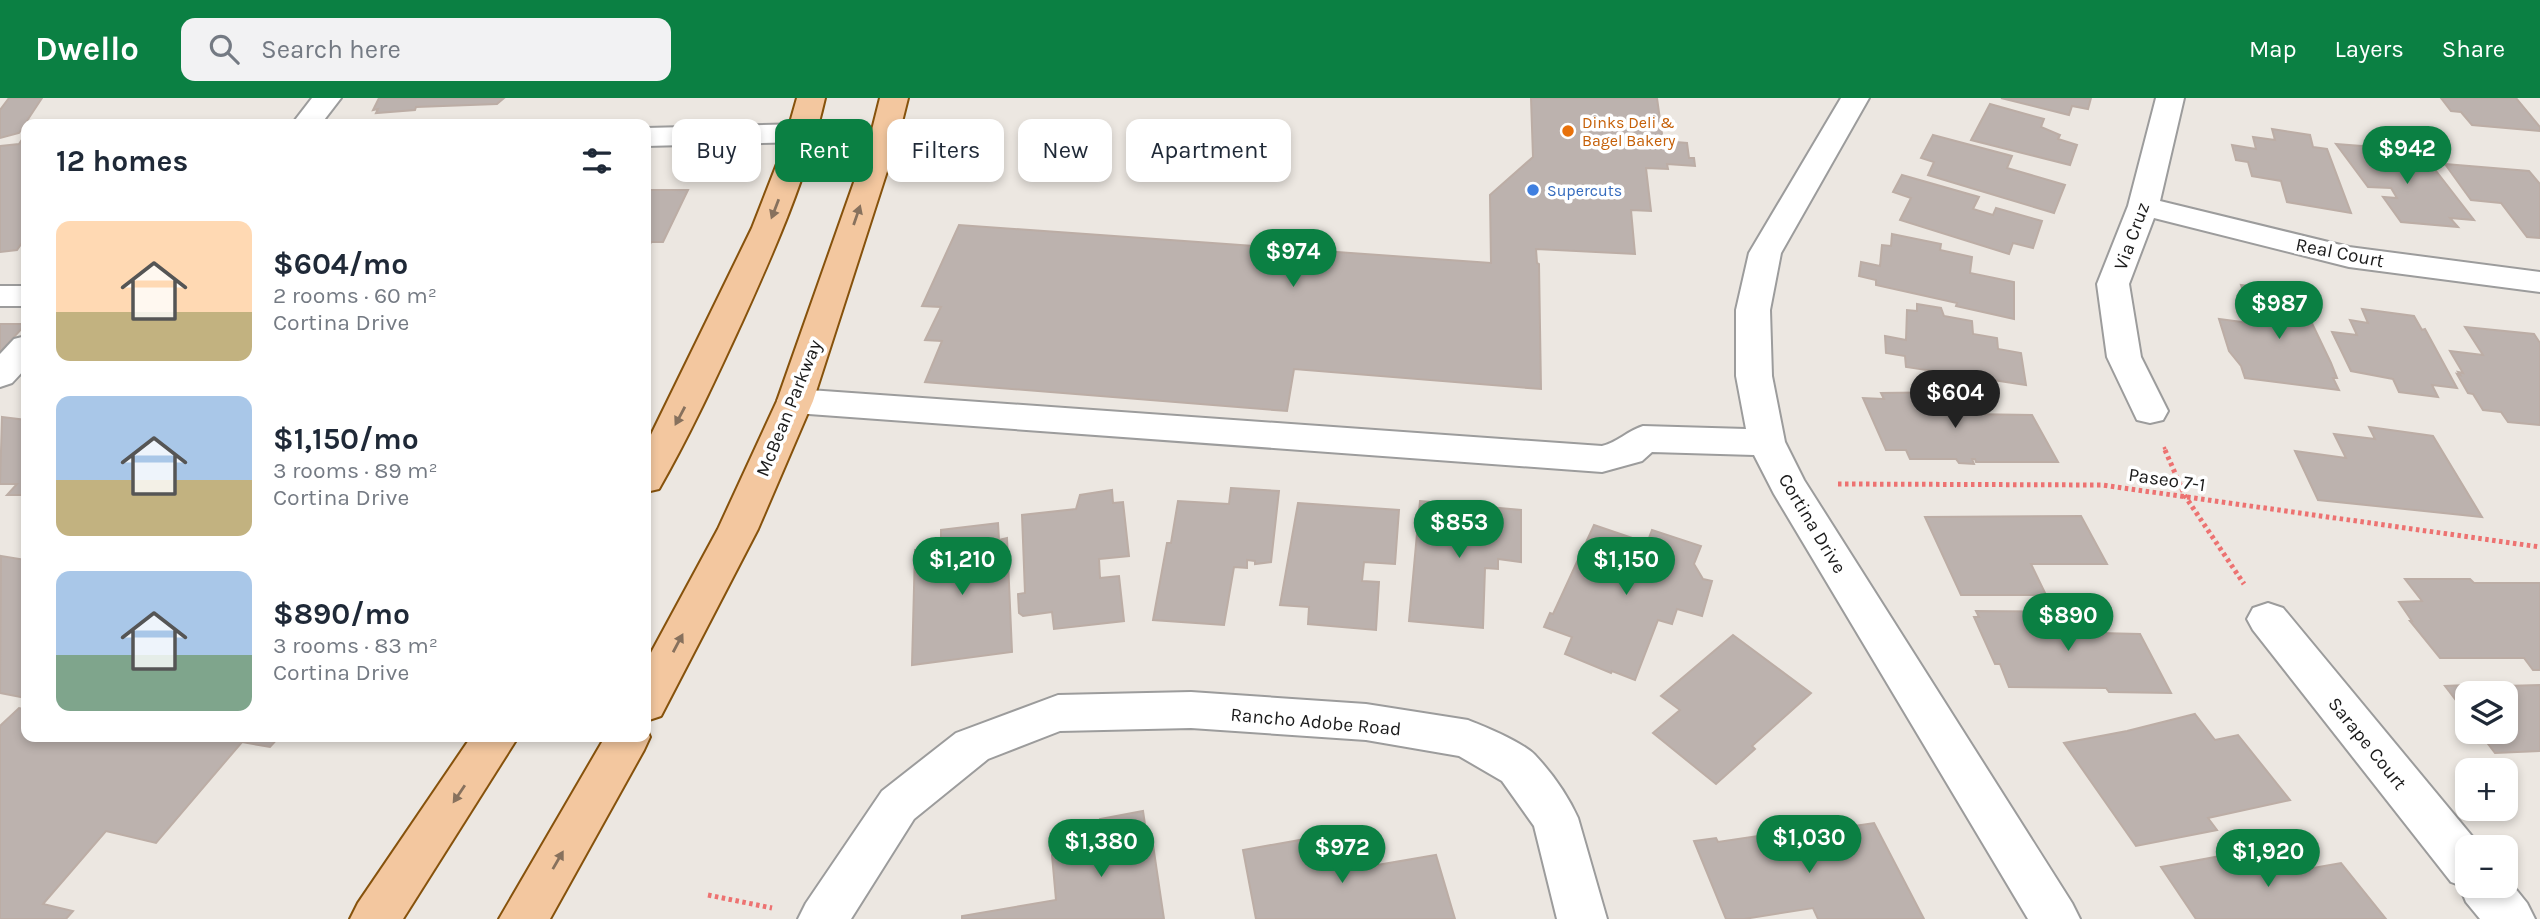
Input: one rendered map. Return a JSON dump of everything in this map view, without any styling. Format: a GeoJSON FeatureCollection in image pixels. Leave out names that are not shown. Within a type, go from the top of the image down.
{"type":"FeatureCollection","features":[{"type":"Feature","properties":{"kind":"main road"},"geometry":{"type":"LineString","coordinates":[[807,119],[811,98]]}},
{"type":"Feature","properties":{"kind":"main road","name":"McBean Parkway"},"geometry":{"type":"LineString","coordinates":[[651,694],[738,529],[795,401],[885,134],[894,98]]}},
{"type":"Feature","properties":{"kind":"main road"},"geometry":{"type":"LineString","coordinates":[[651,470],[683,412],[760,247],[785,182]]}},
{"type":"Feature","properties":{"kind":"main road"},"geometry":{"type":"LineString","coordinates":[[376,919],[493,742]]}},
{"type":"Feature","properties":{"kind":"main road"},"geometry":{"type":"LineString","coordinates":[[524,919],[625,742]]}},
{"type":"Feature","properties":{"kind":"street"},"geometry":{"type":"LineString","coordinates":[[310,119],[327,98]]}},
{"type":"Feature","properties":{"kind":"street","name":"Cortina Drive"},"geometry":{"type":"LineString","coordinates":[[1855,98],[1765,253],[1753,310],[1754,363],[1767,442],[1787,484],[2054,919]]}},
{"type":"Feature","properties":{"kind":"street","name":"Via Cruz"},"geometry":{"type":"LineString","coordinates":[[2150,411],[2124,357],[2113,284],[2143,206],[2170,98]]}},
{"type":"Feature","properties":{"kind":"street"},"geometry":{"type":"LineString","coordinates":[[651,137],[775,134]]}},
{"type":"Feature","properties":{"kind":"street","name":"Real Court"},"geometry":{"type":"LineString","coordinates":[[2143,206],[2349,257],[2540,282]]}},
{"type":"Feature","properties":{"kind":"street"},"geometry":{"type":"LineString","coordinates":[[0,296],[21,296]]}},
{"type":"Feature","properties":{"kind":"street"},"geometry":{"type":"LineString","coordinates":[[0,375],[21,352]]}},
{"type":"Feature","properties":{"kind":"street"},"geometry":{"type":"LineString","coordinates":[[795,401],[1602,459],[1629,452],[1643,439],[1767,442]]}},
{"type":"Feature","properties":{"kind":"street","name":"Sarape Court"},"geometry":{"type":"LineString","coordinates":[[2268,619],[2455,851]]}},
{"type":"Feature","properties":{"kind":"street","name":"Rancho Adobe Road"},"geometry":{"type":"LineString","coordinates":[[823,918],[898,805],[972,746],[1058,713],[1191,710],[1366,722],[1468,739],[1518,767],[1555,818],[1582,919]]}},
{"type":"Feature","properties":{"kind":"street"},"geometry":{"type":"LineString","coordinates":[[2493,898],[2510,919]]}},
{"type":"Feature","properties":{"kind":"path"},"geometry":{"type":"LineString","coordinates":[[2150,411],[2185,496],[2268,619]]}},
{"type":"Feature","properties":{"kind":"path","name":"Paseo 7-1"},"geometry":{"type":"LineString","coordinates":[[1787,484],[2102,485],[2540,547]]}},
{"type":"Feature","properties":{"kind":"path"},"geometry":{"type":"LineString","coordinates":[[708,895],[823,918]]}},
{"type":"Feature","properties":{"kind":"building"},"geometry":{"type":"Polygon","coordinates":[[[9,98],[42,98],[28,119],[21,119],[19,133],[0,138],[0,110],[9,98]]]}},
{"type":"Feature","properties":{"kind":"building"},"geometry":{"type":"Polygon","coordinates":[[[379,98],[504,98],[497,104],[416,107],[415,110],[376,113],[378,109],[373,110],[379,98]]]}},
{"type":"Feature","properties":{"kind":"building"},"geometry":{"type":"Polygon","coordinates":[[[1531,98],[1657,98],[1663,141],[1687,143],[1689,158],[1694,158],[1695,166],[1667,164],[1668,169],[1646,168],[1651,211],[1631,210],[1635,254],[1536,249],[1539,264],[1541,389],[1294,369],[1287,411],[925,382],[942,341],[925,340],[941,307],[922,306],[959,225],[1491,263],[1490,195],[1533,157],[1531,98]]]}},
{"type":"Feature","properties":{"kind":"building"},"geometry":{"type":"Polygon","coordinates":[[[2001,98],[2091,98],[2088,109],[2072,106],[2069,115],[2001,98]]]}},
{"type":"Feature","properties":{"kind":"building"},"geometry":{"type":"Polygon","coordinates":[[[2441,98],[2516,98],[2540,127],[2540,131],[2472,125],[2461,112],[2451,111],[2441,98]]]}},
{"type":"Feature","properties":{"kind":"building"},"geometry":{"type":"Polygon","coordinates":[[[1990,104],[2044,119],[2041,127],[2060,135],[2058,139],[2077,145],[2070,165],[1971,140],[1990,104]]]}},
{"type":"Feature","properties":{"kind":"building"},"geometry":{"type":"Polygon","coordinates":[[[2272,129],[2310,135],[2313,147],[2327,149],[2351,213],[2287,202],[2281,181],[2252,176],[2248,162],[2236,160],[2232,145],[2256,149],[2253,137],[2275,140],[2272,129]]]}},
{"type":"Feature","properties":{"kind":"building"},"geometry":{"type":"Polygon","coordinates":[[[1933,135],[2012,156],[2007,168],[2065,185],[2054,213],[1928,175],[1934,162],[1921,158],[1933,135]]]}},
{"type":"Feature","properties":{"kind":"building"},"geometry":{"type":"Polygon","coordinates":[[[21,141],[21,244],[17,250],[0,252],[0,146],[19,144],[21,141]]]}},
{"type":"Feature","properties":{"kind":"building"},"geometry":{"type":"Polygon","coordinates":[[[2336,144],[2388,148],[2396,159],[2429,162],[2474,220],[2450,218],[2458,227],[2401,222],[2383,197],[2397,198],[2391,188],[2368,187],[2336,144]]]}},
{"type":"Feature","properties":{"kind":"building"},"geometry":{"type":"Polygon","coordinates":[[[2445,164],[2529,171],[2540,184],[2540,238],[2527,237],[2501,203],[2471,200],[2445,164]]]}},
{"type":"Feature","properties":{"kind":"building"},"geometry":{"type":"Polygon","coordinates":[[[1902,175],[1979,197],[1973,209],[1993,215],[1996,208],[2042,221],[2033,248],[2013,243],[2009,254],[1900,220],[1911,198],[1893,192],[1902,175]]]}},
{"type":"Feature","properties":{"kind":"building"},"geometry":{"type":"Polygon","coordinates":[[[651,190],[688,190],[663,242],[651,242],[651,190]]]}},
{"type":"Feature","properties":{"kind":"building"},"geometry":{"type":"Polygon","coordinates":[[[1892,234],[1941,244],[1940,250],[1972,257],[1970,273],[2014,282],[2014,319],[1876,285],[1876,280],[1859,276],[1861,262],[1880,266],[1882,245],[1891,246],[1892,234]]]}},
{"type":"Feature","properties":{"kind":"building"},"geometry":{"type":"Polygon","coordinates":[[[2241,285],[2297,292],[2331,363],[2337,378],[2333,378],[2339,390],[2245,378],[2241,366],[2229,351],[2219,319],[2257,324],[2254,316],[2251,316],[2241,285]]]}},
{"type":"Feature","properties":{"kind":"building"},"geometry":{"type":"Polygon","coordinates":[[[1917,304],[1941,308],[1944,316],[1972,321],[1973,334],[1997,338],[1998,349],[2021,353],[2026,385],[1906,367],[1905,356],[1886,353],[1885,336],[1906,340],[1907,310],[1917,311],[1917,304]]]}},
{"type":"Feature","properties":{"kind":"building"},"geometry":{"type":"Polygon","coordinates":[[[2362,309],[2414,316],[2422,330],[2425,329],[2457,388],[2432,385],[2438,397],[2399,392],[2393,379],[2351,371],[2332,332],[2357,335],[2350,320],[2368,323],[2362,309]]]}},
{"type":"Feature","properties":{"kind":"building"},"geometry":{"type":"Polygon","coordinates":[[[0,324],[21,324],[21,329],[0,352],[0,324]]]}},
{"type":"Feature","properties":{"kind":"building"},"geometry":{"type":"Polygon","coordinates":[[[2465,327],[2534,334],[2540,343],[2540,425],[2508,422],[2501,412],[2483,410],[2473,394],[2468,393],[2457,374],[2463,373],[2450,351],[2483,355],[2465,327]]]}},
{"type":"Feature","properties":{"kind":"building"},"geometry":{"type":"Polygon","coordinates":[[[1957,392],[1967,414],[2032,415],[2058,462],[1976,462],[1972,459],[1974,464],[1959,463],[1956,459],[1910,459],[1906,450],[1886,450],[1863,398],[1884,399],[1881,393],[1957,392]]]}},
{"type":"Feature","properties":{"kind":"building"},"geometry":{"type":"Polygon","coordinates":[[[2,417],[21,419],[21,495],[7,495],[17,484],[0,484],[2,417]]]}},
{"type":"Feature","properties":{"kind":"building"},"geometry":{"type":"Polygon","coordinates":[[[2369,427],[2433,436],[2482,517],[2318,500],[2295,451],[2346,458],[2334,434],[2375,439],[2369,427]]]}},
{"type":"Feature","properties":{"kind":"building"},"geometry":{"type":"Polygon","coordinates":[[[1231,488],[1279,491],[1271,562],[1255,564],[1255,561],[1247,560],[1247,568],[1234,567],[1224,625],[1153,620],[1167,543],[1171,543],[1178,501],[1229,504],[1231,488]]]}},
{"type":"Feature","properties":{"kind":"building"},"geometry":{"type":"Polygon","coordinates":[[[1112,490],[1113,503],[1123,502],[1129,556],[1099,559],[1100,578],[1119,576],[1124,621],[1054,629],[1052,612],[1023,616],[1019,613],[1018,594],[1025,593],[1022,515],[1076,509],[1080,495],[1112,490]]]}},
{"type":"Feature","properties":{"kind":"building"},"geometry":{"type":"Polygon","coordinates":[[[1420,501],[1521,510],[1521,562],[1498,559],[1498,569],[1485,568],[1483,628],[1409,621],[1420,501]]]}},
{"type":"Feature","properties":{"kind":"building"},"geometry":{"type":"Polygon","coordinates":[[[1298,503],[1399,510],[1395,564],[1364,562],[1362,581],[1379,582],[1376,630],[1308,624],[1309,607],[1280,605],[1298,503]]]}},
{"type":"Feature","properties":{"kind":"building"},"geometry":{"type":"Polygon","coordinates":[[[2081,516],[2107,564],[2031,564],[2046,595],[1961,595],[1925,517],[2081,516]]]}},
{"type":"Feature","properties":{"kind":"building"},"geometry":{"type":"Polygon","coordinates":[[[998,523],[999,540],[1007,538],[1012,652],[912,665],[915,550],[941,547],[941,530],[998,523]]]}},
{"type":"Feature","properties":{"kind":"building"},"geometry":{"type":"Polygon","coordinates":[[[1594,525],[1647,543],[1652,530],[1701,546],[1694,564],[1703,579],[1712,581],[1702,616],[1677,609],[1672,624],[1658,620],[1635,680],[1565,654],[1572,637],[1544,627],[1550,613],[1553,614],[1594,525]]]}},
{"type":"Feature","properties":{"kind":"building"},"geometry":{"type":"Polygon","coordinates":[[[1,556],[21,559],[21,697],[0,693],[1,556]]]}},
{"type":"Feature","properties":{"kind":"building"},"geometry":{"type":"Polygon","coordinates":[[[2405,579],[2540,583],[2540,670],[2533,670],[2524,658],[2440,658],[2410,621],[2399,602],[2422,601],[2405,579]]]}},
{"type":"Feature","properties":{"kind":"building"},"geometry":{"type":"Polygon","coordinates":[[[2069,610],[2088,610],[2098,633],[2140,634],[2171,693],[2109,692],[2106,688],[2009,687],[2000,664],[1995,664],[1974,617],[1979,617],[1976,611],[2071,612],[2069,610]]]}},
{"type":"Feature","properties":{"kind":"building"},"geometry":{"type":"Polygon","coordinates":[[[1733,635],[1811,693],[1752,746],[1755,749],[1716,784],[1653,733],[1680,710],[1661,696],[1733,635]]]}},
{"type":"Feature","properties":{"kind":"building"},"geometry":{"type":"Polygon","coordinates":[[[2540,685],[2540,751],[2495,753],[2488,744],[2518,744],[2518,686],[2540,685]]]}},
{"type":"Feature","properties":{"kind":"building"},"geometry":{"type":"Polygon","coordinates":[[[2445,686],[2455,686],[2455,699],[2445,686]]]}},
{"type":"Feature","properties":{"kind":"building"},"geometry":{"type":"Polygon","coordinates":[[[19,708],[21,742],[242,742],[156,843],[106,831],[43,904],[73,911],[66,919],[0,919],[0,726],[19,708]]]}},
{"type":"Feature","properties":{"kind":"building"},"geometry":{"type":"Polygon","coordinates":[[[2195,714],[2215,740],[2238,735],[2290,800],[2208,818],[2217,830],[2136,846],[2064,743],[2195,714]]]}},
{"type":"Feature","properties":{"kind":"building"},"geometry":{"type":"Polygon","coordinates":[[[242,742],[274,742],[270,747],[242,742]]]}},
{"type":"Feature","properties":{"kind":"building"},"geometry":{"type":"Polygon","coordinates":[[[1143,811],[1147,838],[1152,838],[1164,919],[962,919],[962,916],[1056,900],[1052,855],[1103,846],[1100,819],[1143,811]]]}},
{"type":"Feature","properties":{"kind":"building"},"geometry":{"type":"Polygon","coordinates":[[[1874,823],[1924,919],[1818,919],[1813,908],[1744,919],[1726,919],[1694,841],[1716,838],[1718,842],[1799,830],[1800,834],[1874,823]]]}},
{"type":"Feature","properties":{"kind":"building"},"geometry":{"type":"Polygon","coordinates":[[[1328,835],[1334,859],[1344,857],[1348,870],[1436,855],[1455,919],[1256,919],[1243,850],[1328,835]]]}},
{"type":"Feature","properties":{"kind":"building"},"geometry":{"type":"Polygon","coordinates":[[[2274,842],[2296,871],[2341,863],[2386,919],[2196,919],[2161,867],[2258,849],[2255,846],[2274,842]]]}},
{"type":"Feature","properties":{"kind":"place","name":"Dinks Deli & Bagel Bakery"},"geometry":{"type":"Point","coordinates":[1568,131]}},
{"type":"Feature","properties":{"kind":"place","name":"Supercuts"},"geometry":{"type":"Point","coordinates":[1533,190]}}]}
